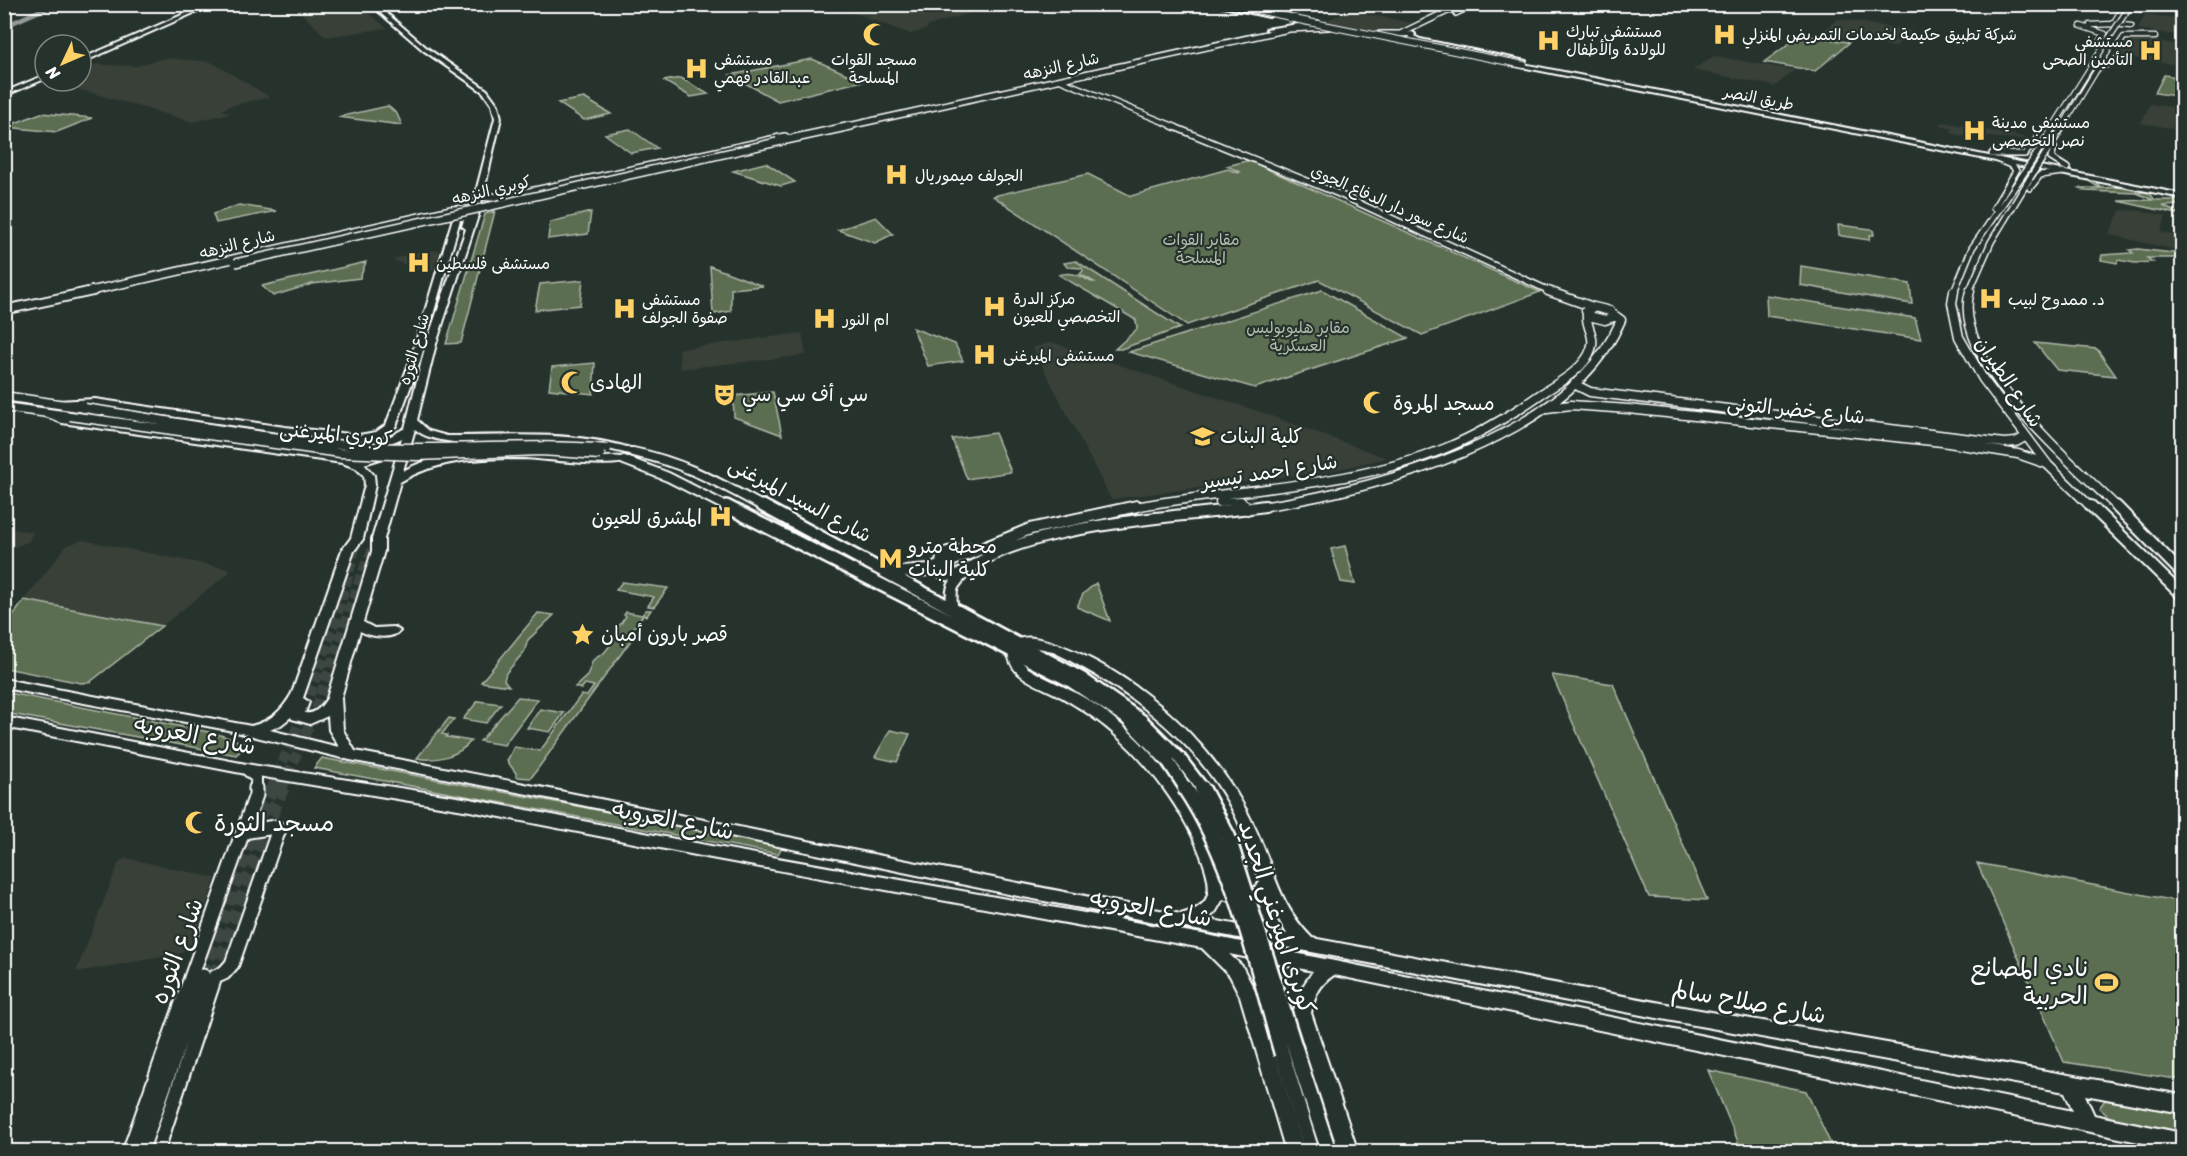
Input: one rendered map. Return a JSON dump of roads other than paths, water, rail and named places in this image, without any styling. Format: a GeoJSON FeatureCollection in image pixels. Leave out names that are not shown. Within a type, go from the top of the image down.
{"type":"FeatureCollection","features":[{"type":"Feature","properties":{"kind":"highway"},"geometry":{"type":"LineString","coordinates":[[93,56],[212,4]]}},
{"type":"Feature","properties":{"kind":"highway","name":"شارع الثوره"},"geometry":{"type":"LineString","coordinates":[[350,755],[336,730],[334,698],[378,551],[378,539],[401,462],[431,344],[470,228],[484,168],[498,126],[495,105],[480,87],[425,49],[372,4]]}},
{"type":"Feature","properties":{"kind":"highway"},"geometry":{"type":"LineString","coordinates":[[1212,4],[1295,20],[1303,20],[1303,18]]}},
{"type":"Feature","properties":{"kind":"highway"},"geometry":{"type":"LineString","coordinates":[[1218,4],[1534,66]]}},
{"type":"Feature","properties":{"kind":"highway"},"geometry":{"type":"LineString","coordinates":[[1228,4],[1556,69]]}},
{"type":"Feature","properties":{"kind":"highway","name":"طريق النصر"},"geometry":{"type":"LineString","coordinates":[[1234,4],[1380,34]]}},
{"type":"Feature","properties":{"kind":"highway"},"geometry":{"type":"LineString","coordinates":[[1269,29],[1303,23],[1334,25]]}},
{"type":"Feature","properties":{"kind":"highway","name":"طريق النصر"},"geometry":{"type":"LineString","coordinates":[[1334,25],[1364,34],[1416,42],[2011,160],[2182,191]]}},
{"type":"Feature","properties":{"kind":"highway"},"geometry":{"type":"LineString","coordinates":[[1364,34],[1387,36],[1412,34],[1411,37],[1416,42]]}},
{"type":"Feature","properties":{"kind":"highway","name":"طريق النصر"},"geometry":{"type":"LineString","coordinates":[[1416,42],[1992,156]]}},
{"type":"Feature","properties":{"kind":"highway"},"geometry":{"type":"LineString","coordinates":[[4,94],[33,82]]}},
{"type":"Feature","properties":{"kind":"highway","name":"طريق النصر"},"geometry":{"type":"LineString","coordinates":[[2066,170],[2182,196]]}},
{"type":"Feature","properties":{"kind":"highway"},"geometry":{"type":"LineString","coordinates":[[456,220],[459,217],[468,216],[466,226],[470,228]]}},
{"type":"Feature","properties":{"kind":"highway","name":"شارع الثوره"},"geometry":{"type":"LineString","coordinates":[[374,436],[391,426],[415,361],[456,220]]}},
{"type":"Feature","properties":{"kind":"highway"},"geometry":{"type":"LineString","coordinates":[[57,404],[100,403],[248,425],[349,437],[374,436],[375,442],[386,442],[411,425],[432,436],[447,439],[575,440],[608,444],[633,452]]}},
{"type":"Feature","properties":{"kind":"highway"},"geometry":{"type":"LineString","coordinates":[[47,413],[62,420],[348,462],[363,468],[369,475],[370,485],[357,539],[348,550],[299,693],[282,719],[264,728],[250,730]]}},
{"type":"Feature","properties":{"kind":"highway"},"geometry":{"type":"LineString","coordinates":[[224,443],[240,434],[248,425]]}},
{"type":"Feature","properties":{"kind":"highway"},"geometry":{"type":"LineString","coordinates":[[444,460],[432,455],[435,449],[517,431],[560,431]]}},
{"type":"Feature","properties":{"kind":"highway"},"geometry":{"type":"LineString","coordinates":[[348,462],[383,456],[406,441]]}},
{"type":"Feature","properties":{"kind":"highway"},"geometry":{"type":"LineString","coordinates":[[396,480],[416,467],[444,460],[528,456],[624,460]]}},
{"type":"Feature","properties":{"kind":"highway"},"geometry":{"type":"LineString","coordinates":[[369,475],[373,468],[383,462],[401,462]]}},
{"type":"Feature","properties":{"kind":"highway"},"geometry":{"type":"LineString","coordinates":[[356,624],[372,632],[394,631]]}},
{"type":"Feature","properties":{"kind":"highway","name":"شارع السيد الميرغنى"},"geometry":{"type":"LineString","coordinates":[[1217,885],[1188,814],[1152,764],[1118,730],[1096,713],[1023,670],[1017,664],[1016,648],[1048,645],[1084,662],[1138,696],[1181,731],[1204,757],[1234,800],[1257,848],[1267,883],[1280,912],[1308,945]]}},
{"type":"Feature","properties":{"kind":"highway","name":"شارع العروبه"},"geometry":{"type":"LineString","coordinates":[[4,683],[250,730],[350,755],[533,790],[1006,888],[1308,945]]}},
{"type":"Feature","properties":{"kind":"highway"},"geometry":{"type":"LineString","coordinates":[[299,693],[302,700],[297,714],[303,719],[323,714],[334,698]]}},
{"type":"Feature","properties":{"kind":"highway","name":"شارع العروبه"},"geometry":{"type":"LineString","coordinates":[[4,722],[246,769],[470,805],[1333,967]]}},
{"type":"Feature","properties":{"kind":"highway"},"geometry":{"type":"LineString","coordinates":[[1217,885],[1230,896],[1242,899],[1258,895],[1267,883]]}},
{"type":"Feature","properties":{"kind":"highway"},"geometry":{"type":"LineString","coordinates":[[1179,920],[1197,916],[1210,906],[1215,900],[1217,885]]}},
{"type":"Feature","properties":{"kind":"highway"},"geometry":{"type":"LineString","coordinates":[[1208,942],[1236,971],[1248,995],[1296,1152]]}},
{"type":"Feature","properties":{"kind":"highway","name":"شارع صلاح سالم"},"geometry":{"type":"LineString","coordinates":[[1308,945],[1671,1013],[2182,1104]]}},
{"type":"Feature","properties":{"kind":"highway"},"geometry":{"type":"LineString","coordinates":[[1349,1152],[1302,1013],[1310,988],[1319,976],[1333,967],[2182,1142]]}},
{"type":"Feature","properties":{"kind":"highway"},"geometry":{"type":"LineString","coordinates":[[1257,1024],[1280,1017],[1305,1022]]}},
{"type":"Feature","properties":{"kind":"highway"},"geometry":{"type":"LineString","coordinates":[[2071,1084],[2087,1121]]}},
{"type":"Feature","properties":{"kind":"main road"},"geometry":{"type":"LineString","coordinates":[[1380,34],[1400,34],[1462,4]]}},
{"type":"Feature","properties":{"kind":"main road"},"geometry":{"type":"LineString","coordinates":[[1412,34],[1475,4]]}},
{"type":"Feature","properties":{"kind":"main road"},"geometry":{"type":"LineString","coordinates":[[2133,6],[2146,10]]}},
{"type":"Feature","properties":{"kind":"main road"},"geometry":{"type":"LineString","coordinates":[[2113,24],[2133,6]]}},
{"type":"Feature","properties":{"kind":"main road"},"geometry":{"type":"LineString","coordinates":[[1997,213],[2037,155],[2107,36],[2133,6]]}},
{"type":"Feature","properties":{"kind":"main road"},"geometry":{"type":"LineString","coordinates":[[2007,214],[2067,127],[2063,124],[2116,39],[2133,6]]}},
{"type":"Feature","properties":{"kind":"main road"},"geometry":{"type":"LineString","coordinates":[[1269,29],[1281,23],[1277,17]]}},
{"type":"Feature","properties":{"kind":"main road","name":"شارع النزهه"},"geometry":{"type":"LineString","coordinates":[[776,141],[1060,80],[1261,33],[1334,25]]}},
{"type":"Feature","properties":{"kind":"main road"},"geometry":{"type":"LineString","coordinates":[[2088,25],[2131,26]]}},
{"type":"Feature","properties":{"kind":"main road"},"geometry":{"type":"LineString","coordinates":[[2081,26],[2107,36],[2155,37]]}},
{"type":"Feature","properties":{"kind":"main road","name":"شارع النزهه"},"geometry":{"type":"LineString","coordinates":[[1261,33],[1269,29]]}},
{"type":"Feature","properties":{"kind":"main road"},"geometry":{"type":"LineString","coordinates":[[2096,70],[2106,65],[2124,37]]}},
{"type":"Feature","properties":{"kind":"main road","name":"شارع النزهه"},"geometry":{"type":"LineString","coordinates":[[479,196],[498,198],[529,192],[763,140],[795,137],[1200,44],[1212,45]]}},
{"type":"Feature","properties":{"kind":"main road","name":"شارع سور دار الدفاع الجوي"},"geometry":{"type":"LineString","coordinates":[[1060,80],[1269,166],[1564,298],[1584,311]]}},
{"type":"Feature","properties":{"kind":"main road"},"geometry":{"type":"LineString","coordinates":[[2026,153],[2048,126],[2056,123]]}},
{"type":"Feature","properties":{"kind":"main road","name":"شارع النزهه"},"geometry":{"type":"LineString","coordinates":[[4,310],[215,266],[236,265],[460,208],[474,214],[535,198],[788,142],[795,137]]}},
{"type":"Feature","properties":{"kind":"main road","name":"كوبري النزهه"},"geometry":{"type":"LineString","coordinates":[[215,266],[776,141]]}},
{"type":"Feature","properties":{"kind":"main road"},"geometry":{"type":"LineString","coordinates":[[1992,156],[2013,156],[2026,153],[2038,158],[2047,156],[2066,170]]}},
{"type":"Feature","properties":{"kind":"main road"},"geometry":{"type":"LineString","coordinates":[[1992,156],[2008,163],[2016,170],[2028,170],[2040,175],[2066,170]]}},
{"type":"Feature","properties":{"kind":"main road","name":"شارع الطيران"},"geometry":{"type":"LineString","coordinates":[[2016,170],[1994,206],[1997,213],[1965,261],[1955,287],[1952,303],[1956,328],[1983,379],[2048,465],[2182,595]]}},
{"type":"Feature","properties":{"kind":"main road","name":"شارع الطيران"},"geometry":{"type":"LineString","coordinates":[[2040,175],[2016,209],[2007,214],[1981,262],[1968,296],[1967,311],[1970,324],[1983,358],[2000,384],[2031,422],[2182,573]]}},
{"type":"Feature","properties":{"kind":"main road"},"geometry":{"type":"LineString","coordinates":[[529,192],[528,195],[535,198]]}},
{"type":"Feature","properties":{"kind":"main road","name":"شارع النزهه"},"geometry":{"type":"LineString","coordinates":[[411,222],[445,218],[456,220]]}},
{"type":"Feature","properties":{"kind":"main road","name":"شارع سور دار الدفاع الجوي"},"geometry":{"type":"LineString","coordinates":[[1465,254],[1584,311]]}},
{"type":"Feature","properties":{"kind":"main road","name":"شارع النزهه"},"geometry":{"type":"LineString","coordinates":[[4,316],[215,266]]}},
{"type":"Feature","properties":{"kind":"main road"},"geometry":{"type":"LineString","coordinates":[[1584,311],[1606,309],[1621,320],[1616,331]]}},
{"type":"Feature","properties":{"kind":"main road"},"geometry":{"type":"LineString","coordinates":[[1584,311],[1601,319],[1612,318],[1614,315]]}},
{"type":"Feature","properties":{"kind":"main road"},"geometry":{"type":"LineString","coordinates":[[1584,311],[1586,318],[1597,331],[1608,325],[1615,327],[1616,331]]}},
{"type":"Feature","properties":{"kind":"main road","name":"شارع احمد تيسير"},"geometry":{"type":"LineString","coordinates":[[941,567],[942,556],[945,553],[978,548],[1012,535],[1066,520],[1367,473],[1422,457],[1515,414],[1566,376],[1591,351],[1597,331]]}},
{"type":"Feature","properties":{"kind":"main road","name":"شارع احمد تيسير"},"geometry":{"type":"LineString","coordinates":[[965,573],[1008,549],[1058,534],[1247,509],[1304,499],[1377,483],[1435,465],[1493,438],[1539,411],[1574,384],[1599,356],[1616,331]]}},
{"type":"Feature","properties":{"kind":"main road","name":"شارع خضر التونى"},"geometry":{"type":"LineString","coordinates":[[1574,384],[1589,394],[1697,407],[2004,443],[2016,442],[2025,437]]}},
{"type":"Feature","properties":{"kind":"main road"},"geometry":{"type":"LineString","coordinates":[[1589,394],[1586,398],[1588,401],[1600,406]]}},
{"type":"Feature","properties":{"kind":"main road"},"geometry":{"type":"LineString","coordinates":[[4,396],[57,404]]}},
{"type":"Feature","properties":{"kind":"main road","name":"كوبري الميرغنى"},"geometry":{"type":"LineString","coordinates":[[57,404],[348,445],[428,448],[545,444],[607,448]]}},
{"type":"Feature","properties":{"kind":"main road","name":"شارع خضر التونى"},"geometry":{"type":"LineString","coordinates":[[1539,411],[1564,405],[1600,406],[1942,442],[2008,452],[2048,465]]}},
{"type":"Feature","properties":{"kind":"main road"},"geometry":{"type":"LineString","coordinates":[[4,407],[47,413]]}},
{"type":"Feature","properties":{"kind":"main road","name":"كوبري الميرغنى"},"geometry":{"type":"LineString","coordinates":[[47,413],[340,453],[410,456],[542,451],[600,455]]}},
{"type":"Feature","properties":{"kind":"main road"},"geometry":{"type":"LineString","coordinates":[[2004,443],[2010,448],[2008,452]]}},
{"type":"Feature","properties":{"kind":"main road","name":"شارع السيد الميرغنى"},"geometry":{"type":"LineString","coordinates":[[607,448],[667,459],[697,471],[952,607],[1016,648]]}},
{"type":"Feature","properties":{"kind":"main road","name":"شارع السيد الميرغنى"},"geometry":{"type":"LineString","coordinates":[[600,455],[624,460],[668,477],[1016,648]]}},
{"type":"Feature","properties":{"kind":"main road"},"geometry":{"type":"LineString","coordinates":[[1257,491],[1260,497],[1268,500],[1291,497],[1304,499]]}},
{"type":"Feature","properties":{"kind":"main road"},"geometry":{"type":"LineString","coordinates":[[1210,498],[1221,502],[1241,501],[1247,509]]}},
{"type":"Feature","properties":{"kind":"main road"},"geometry":{"type":"LineString","coordinates":[[888,573],[919,573],[941,567],[941,573],[948,576],[965,573]]}},
{"type":"Feature","properties":{"kind":"main road"},"geometry":{"type":"LineString","coordinates":[[952,607],[953,588],[965,573]]}},
{"type":"Feature","properties":{"kind":"main road","name":"كوبرى الميرغني الجديد"},"geometry":{"type":"LineString","coordinates":[[1016,648],[1114,708],[1160,751],[1187,789],[1207,824],[1224,863],[1312,1152]]}},
{"type":"Feature","properties":{"kind":"main road","name":"كوبرى الميرغني الجديد"},"geometry":{"type":"LineString","coordinates":[[1016,648],[1100,688],[1137,715],[1180,759],[1205,792],[1237,862],[1329,1152]]}},
{"type":"Feature","properties":{"kind":"main road","name":"شارع الثوره"},"geometry":{"type":"LineString","coordinates":[[129,1152],[258,788],[256,778],[246,769]]}},
{"type":"Feature","properties":{"kind":"main road"},"geometry":{"type":"LineString","coordinates":[[209,977],[224,973],[232,964],[279,829],[275,827],[243,832]]}},
{"type":"Feature","properties":{"kind":"main road"},"geometry":{"type":"LineString","coordinates":[[141,1152],[209,977]]}},
{"type":"Feature","properties":{"kind":"main road"},"geometry":{"type":"LineString","coordinates":[[157,1152],[209,977]]}},
{"type":"Feature","properties":{"kind":"tunnel"},"geometry":{"type":"LineString","coordinates":[[271,789],[297,728],[331,635],[357,539]]}},
{"type":"Feature","properties":{"kind":"tunnel"},"geometry":{"type":"LineString","coordinates":[[282,789],[316,709],[360,578],[376,541]]}},
{"type":"Feature","properties":{"kind":"tunnel"},"geometry":{"type":"LineString","coordinates":[[203,976],[250,839],[272,788]]}},
{"type":"Feature","properties":{"kind":"tunnel"},"geometry":{"type":"LineString","coordinates":[[215,977],[262,838],[283,788]]}},
{"type":"Feature","properties":{"kind":"place","name":"مسجد القوات المسلحة"},"geometry":{"type":"Point","coordinates":[874,34]}},
{"type":"Feature","properties":{"kind":"place","name":"شركة تطبيق حكيمة لخدمات التمريض المنزلي"},"geometry":{"type":"Point","coordinates":[1724,34]}},
{"type":"Feature","properties":{"kind":"place","name":"مستشفى تبارك للولادة والأطفال"},"geometry":{"type":"Point","coordinates":[1548,40]}},
{"type":"Feature","properties":{"kind":"place","name":"مستشفى التأمين الصحى"},"geometry":{"type":"Point","coordinates":[2151,50]}},
{"type":"Feature","properties":{"kind":"place","name":"مستشفى عبدالقادر فهمي"},"geometry":{"type":"Point","coordinates":[696,68]}},
{"type":"Feature","properties":{"kind":"place","name":"مستشفى مدينة نصر التخصصى"},"geometry":{"type":"Point","coordinates":[1974,131]}},
{"type":"Feature","properties":{"kind":"place","name":"الجولف ميموريال"},"geometry":{"type":"Point","coordinates":[897,175]}},
{"type":"Feature","properties":{"kind":"place","name":"مستشفى فلسطين"},"geometry":{"type":"Point","coordinates":[418,263]}},
{"type":"Feature","properties":{"kind":"place","name":"د. ممدوح لبيب"},"geometry":{"type":"Point","coordinates":[1990,299]}},
{"type":"Feature","properties":{"kind":"place","name":"مركز الدرة التخصصي للعيون"},"geometry":{"type":"Point","coordinates":[995,307]}},
{"type":"Feature","properties":{"kind":"place","name":"مستشفى صفوة الجولف"},"geometry":{"type":"Point","coordinates":[624,308]}},
{"type":"Feature","properties":{"kind":"place","name":"ام النور"},"geometry":{"type":"Point","coordinates":[825,319]}},
{"type":"Feature","properties":{"kind":"place","name":"مستشفى الميرغنى"},"geometry":{"type":"Point","coordinates":[985,355]}},
{"type":"Feature","properties":{"kind":"place","name":"الهادى"},"geometry":{"type":"Point","coordinates":[572,382]}},
{"type":"Feature","properties":{"kind":"place","name":"سي أف سي سي"},"geometry":{"type":"Point","coordinates":[724,394]}},
{"type":"Feature","properties":{"kind":"place","name":"مسجد المروة"},"geometry":{"type":"Point","coordinates":[1375,403]}},
{"type":"Feature","properties":{"kind":"place","name":"كلية البنات"},"geometry":{"type":"Point","coordinates":[1202,436]}},
{"type":"Feature","properties":{"kind":"place","name":"المشرق للعيون"},"geometry":{"type":"Point","coordinates":[720,517]}},
{"type":"Feature","properties":{"kind":"place","name":"محطة مترو كلية البنات"},"geometry":{"type":"Point","coordinates":[890,558]}},
{"type":"Feature","properties":{"kind":"place","name":"قصر بارون أمبان"},"geometry":{"type":"Point","coordinates":[583,634]}},
{"type":"Feature","properties":{"kind":"place","name":"مسجد الثورة"},"geometry":{"type":"Point","coordinates":[196,823]}},
{"type":"Feature","properties":{"kind":"place","name":"نادي المصانع الحربية"},"geometry":{"type":"Point","coordinates":[2106,982]}},
{"type":"Feature","properties":{"kind":"park label","name":"مقابر القوات المسلحة"},"geometry":{"type":"Point","coordinates":[1201,248]}},
{"type":"Feature","properties":{"kind":"park label","name":"مقابر هليوبوليس العسكرية"},"geometry":{"type":"Point","coordinates":[1298,336]}}]}
